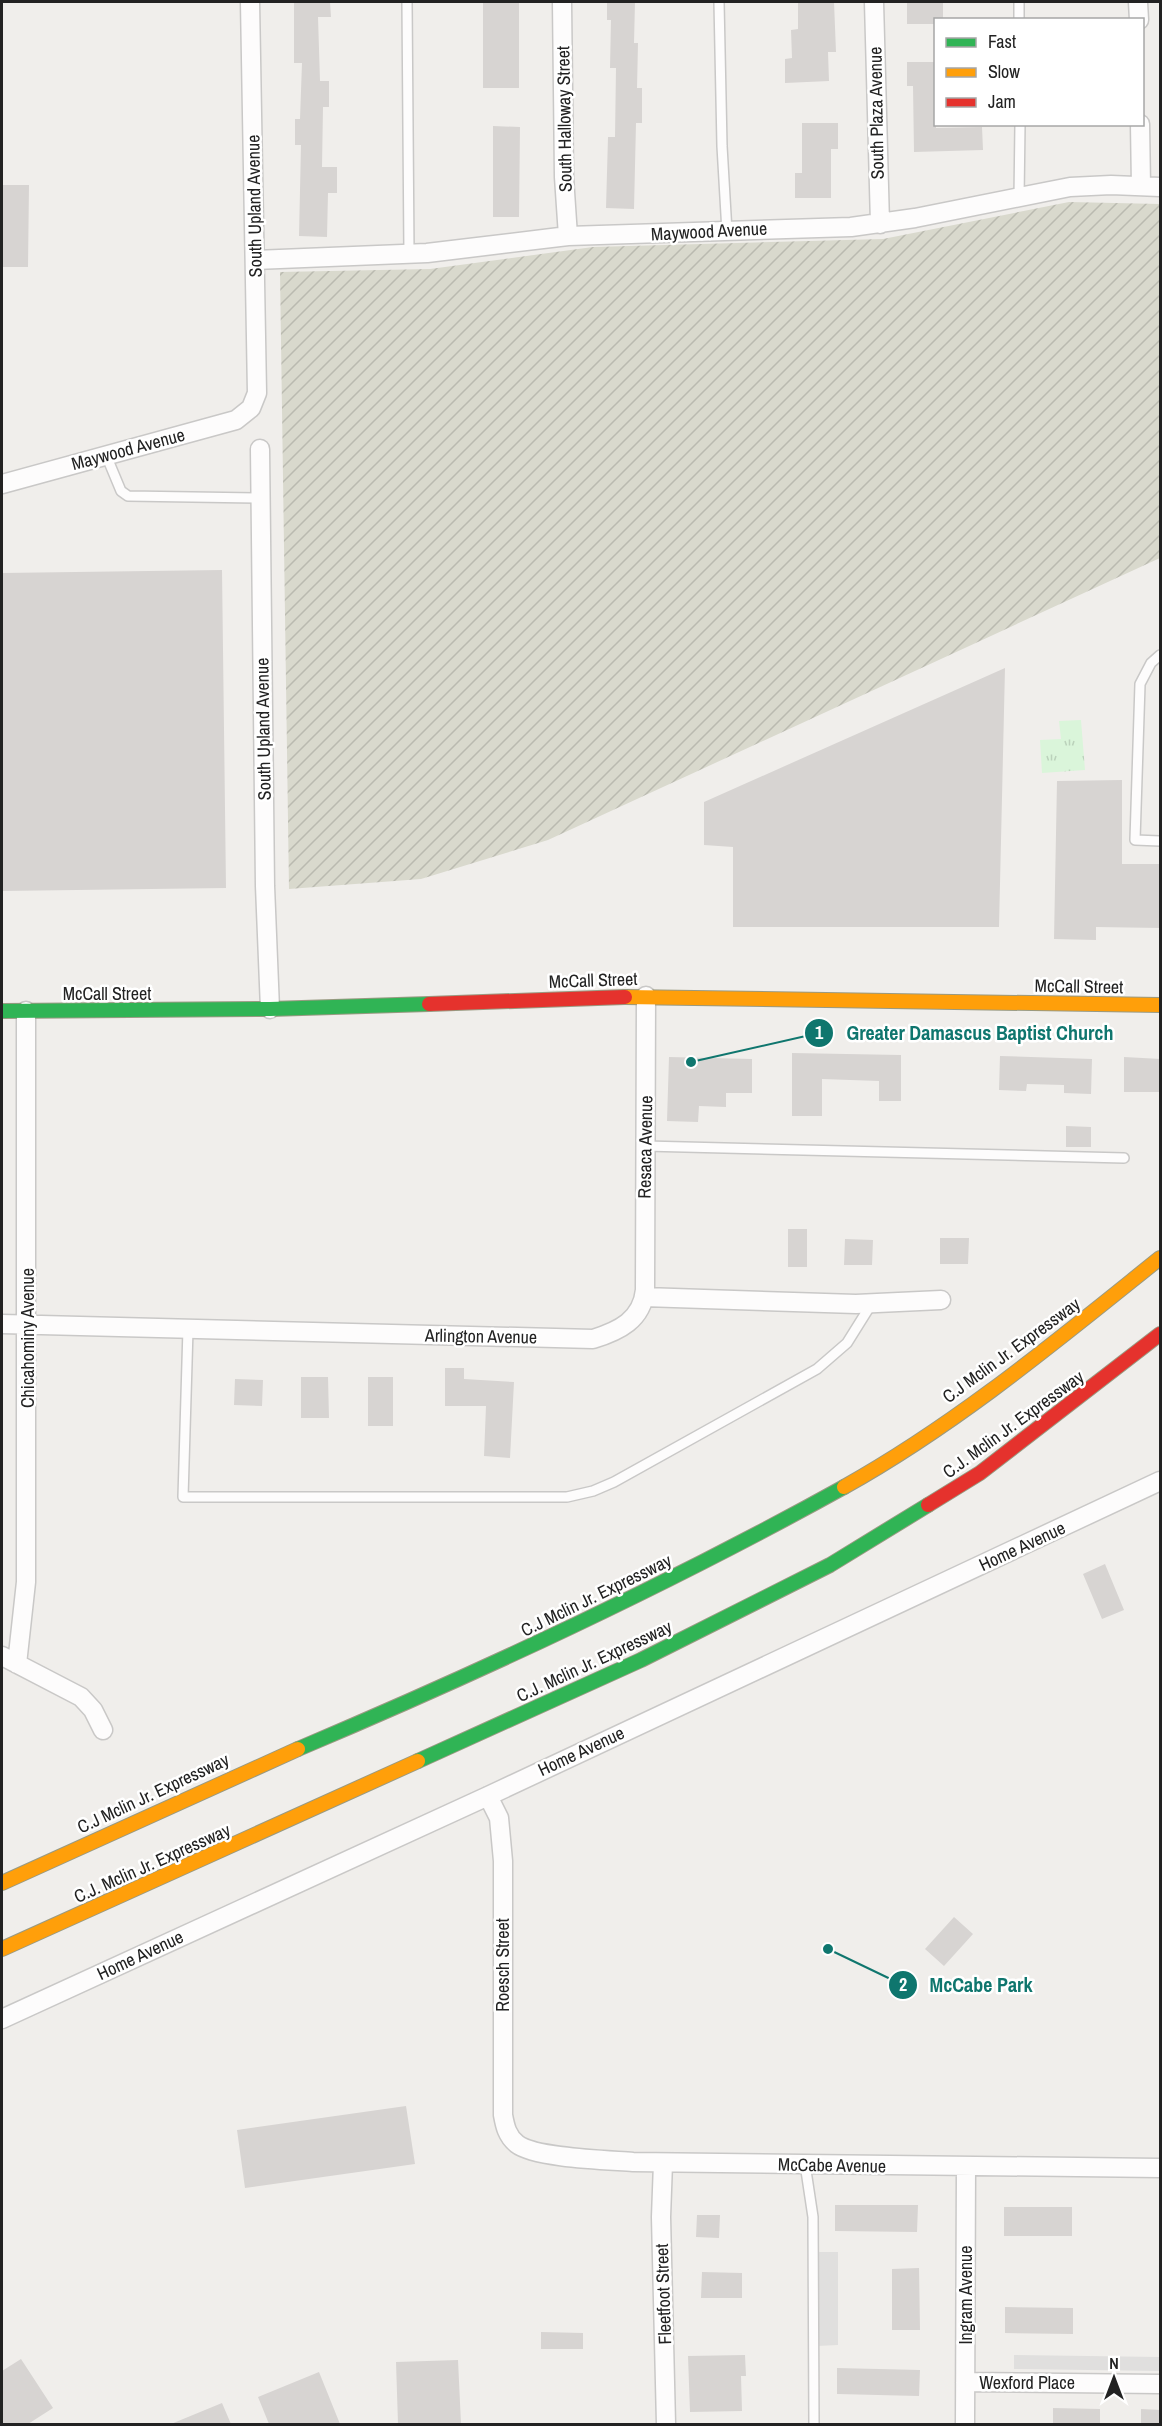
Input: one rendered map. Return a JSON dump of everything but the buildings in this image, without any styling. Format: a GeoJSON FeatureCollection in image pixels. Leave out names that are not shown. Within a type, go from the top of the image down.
{"type":"FeatureCollection","features":[{"type":"Feature","properties":{"kind":"main road","name":"McCall Street"},"geometry":{"type":"LineString","coordinates":[[2,1011],[270,1009],[646,996],[1161,1005]]}},
{"type":"Feature","properties":{"kind":"main road","name":"C.J Mclin Jr. Expressway"},"geometry":{"type":"LineString","coordinates":[[2,1883],[245,1771],[559,1634],[724,1553],[881,1466],[1034,1359],[1161,1258]]}},
{"type":"Feature","properties":{"kind":"main road","name":"C.J. Mclin Jr. Expressway"},"geometry":{"type":"LineString","coordinates":[[2,1949],[641,1660],[830,1565],[980,1473],[1161,1334]]}},
{"type":"Feature","properties":{"kind":"main road"},"geometry":{"type":"LineString","coordinates":[[2,1871],[53,1859]]}},
{"type":"Feature","properties":{"kind":"street","name":"South Upland Avenue"},"geometry":{"type":"LineString","coordinates":[[250,2],[257,393],[251,408]]}},
{"type":"Feature","properties":{"kind":"street","name":"South Halloway Street"},"geometry":{"type":"LineString","coordinates":[[562,2],[564,177],[568,236]]}},
{"type":"Feature","properties":{"kind":"street","name":"South Plaza Avenue"},"geometry":{"type":"LineString","coordinates":[[874,2],[880,224]]}},
{"type":"Feature","properties":{"kind":"street"},"geometry":{"type":"LineString","coordinates":[[1138,2],[1139,18]]}},
{"type":"Feature","properties":{"kind":"street"},"geometry":{"type":"LineString","coordinates":[[1140,126],[1141,186]]}},
{"type":"Feature","properties":{"kind":"street","name":"Maywood Avenue"},"geometry":{"type":"LineString","coordinates":[[255,260],[409,254],[568,236],[727,232],[880,224],[1070,187],[1161,187]]}},
{"type":"Feature","properties":{"kind":"street","name":"Maywood Avenue"},"geometry":{"type":"LineString","coordinates":[[2,484],[236,420],[251,408]]}},
{"type":"Feature","properties":{"kind":"street","name":"South Upland Avenue"},"geometry":{"type":"LineString","coordinates":[[260,449],[265,886],[270,1009]]}},
{"type":"Feature","properties":{"kind":"street","name":"Resaca Avenue"},"geometry":{"type":"LineString","coordinates":[[644,1297],[646,996]]}},
{"type":"Feature","properties":{"kind":"street","name":"Chicahominy Avenue"},"geometry":{"type":"LineString","coordinates":[[9,1660],[26,1582],[26,1011]]}},
{"type":"Feature","properties":{"kind":"street"},"geometry":{"type":"LineString","coordinates":[[644,1297],[872,1304],[941,1300]]}},
{"type":"Feature","properties":{"kind":"street","name":"Arlington Avenue"},"geometry":{"type":"LineString","coordinates":[[2,1324],[593,1339],[612,1333],[628,1323],[636,1316],[644,1297]]}},
{"type":"Feature","properties":{"kind":"street","name":"Home Avenue"},"geometry":{"type":"LineString","coordinates":[[2,2019],[488,1796],[1161,1481]]}},
{"type":"Feature","properties":{"kind":"street"},"geometry":{"type":"LineString","coordinates":[[9,1660],[81,1698],[93,1710],[103,1730]]}},
{"type":"Feature","properties":{"kind":"street","name":"Roesch Street"},"geometry":{"type":"LineString","coordinates":[[488,1796],[499,1818],[502,1861],[503,2115],[509,2135]]}},
{"type":"Feature","properties":{"kind":"street","name":"McCabe Avenue"},"geometry":{"type":"LineString","coordinates":[[509,2135],[524,2148],[564,2156],[663,2163],[1161,2168]]}},
{"type":"Feature","properties":{"kind":"street","name":"Fleetfoot Street"},"geometry":{"type":"LineString","coordinates":[[663,2163],[661,2217],[666,2424]]}},
{"type":"Feature","properties":{"kind":"street","name":"Ingram Avenue"},"geometry":{"type":"LineString","coordinates":[[965,2424],[966,2166]]}},
{"type":"Feature","properties":{"kind":"street","name":"Wexford Place"},"geometry":{"type":"LineString","coordinates":[[965,2382],[1161,2384]]}},
{"type":"Feature","properties":{"kind":"lane"},"geometry":{"type":"LineString","coordinates":[[407,2],[409,254]]}},
{"type":"Feature","properties":{"kind":"lane"},"geometry":{"type":"LineString","coordinates":[[719,2],[722,146],[727,232]]}},
{"type":"Feature","properties":{"kind":"lane"},"geometry":{"type":"LineString","coordinates":[[1018,2],[1019,18]]}},
{"type":"Feature","properties":{"kind":"lane"},"geometry":{"type":"LineString","coordinates":[[1019,198],[1020,126]]}},
{"type":"Feature","properties":{"kind":"lane"},"geometry":{"type":"LineString","coordinates":[[106,455],[121,491],[128,496],[261,498]]}},
{"type":"Feature","properties":{"kind":"lane"},"geometry":{"type":"LineString","coordinates":[[1161,655],[1151,663],[1140,684],[1135,840],[1161,841]]}},
{"type":"Feature","properties":{"kind":"lane"},"geometry":{"type":"LineString","coordinates":[[645,1146],[1124,1158]]}},
{"type":"Feature","properties":{"kind":"lane"},"geometry":{"type":"LineString","coordinates":[[188,1329],[183,1497],[567,1497],[593,1491],[614,1482],[817,1370],[847,1343],[872,1304]]}},
{"type":"Feature","properties":{"kind":"lane"},"geometry":{"type":"LineString","coordinates":[[805,2164],[813,2217],[814,2424]]}},
{"type":"Feature","properties":{"kind":"shaded area"},"geometry":{"type":"Polygon","coordinates":[[[1069,202],[1160,204],[1160,558],[548,840],[421,879],[289,889],[280,272],[430,269],[593,247],[883,239],[1069,202]]]}},
{"type":"Feature","properties":{"kind":"shaded area"},"geometry":{"type":"Polygon","coordinates":[[[817,2252],[838,2252],[838,2345],[817,2346],[817,2252]]]}},
{"type":"Feature","properties":{"kind":"shaded area"},"geometry":{"type":"Polygon","coordinates":[[[1014,2355],[1160,2357],[1160,2371],[1014,2369],[1014,2355]]]}},
{"type":"Feature","properties":{"kind":"green space"},"geometry":{"type":"Polygon","coordinates":[[[1081,720],[1085,770],[1042,773],[1040,740],[1061,739],[1059,721],[1081,720]]]}},
{"type":"Feature","properties":{"kind":"traffic: fast"},"geometry":{"type":"LineString","coordinates":[[2,1011],[270,1009],[429,1004]]}},
{"type":"Feature","properties":{"kind":"traffic: fast"},"geometry":{"type":"LineString","coordinates":[[298,1749],[437,1689],[575,1625],[710,1558],[844,1487]]}},
{"type":"Feature","properties":{"kind":"traffic: fast"},"geometry":{"type":"LineString","coordinates":[[418,1761],[641,1660],[830,1565],[928,1505]]}},
{"type":"Feature","properties":{"kind":"traffic: slow"},"geometry":{"type":"LineString","coordinates":[[625,997],[1160,1005]]}},
{"type":"Feature","properties":{"kind":"traffic: slow"},"geometry":{"type":"LineString","coordinates":[[844,1487],[927,1436],[967,1408],[1160,1258]]}},
{"type":"Feature","properties":{"kind":"traffic: slow"},"geometry":{"type":"LineString","coordinates":[[2,1883],[298,1749]]}},
{"type":"Feature","properties":{"kind":"traffic: slow"},"geometry":{"type":"LineString","coordinates":[[2,1949],[418,1761]]}},
{"type":"Feature","properties":{"kind":"traffic: jam"},"geometry":{"type":"LineString","coordinates":[[429,1004],[625,997]]}},
{"type":"Feature","properties":{"kind":"traffic: jam"},"geometry":{"type":"LineString","coordinates":[[928,1505],[980,1473],[1160,1334]]}},
{"type":"Feature","properties":{"kind":"place","name":"Greater Damascus Baptist Church"},"geometry":{"type":"Point","coordinates":[691,1062]}},
{"type":"Feature","properties":{"kind":"place","name":"McCabe Park"},"geometry":{"type":"Point","coordinates":[828,1949]}}]}
